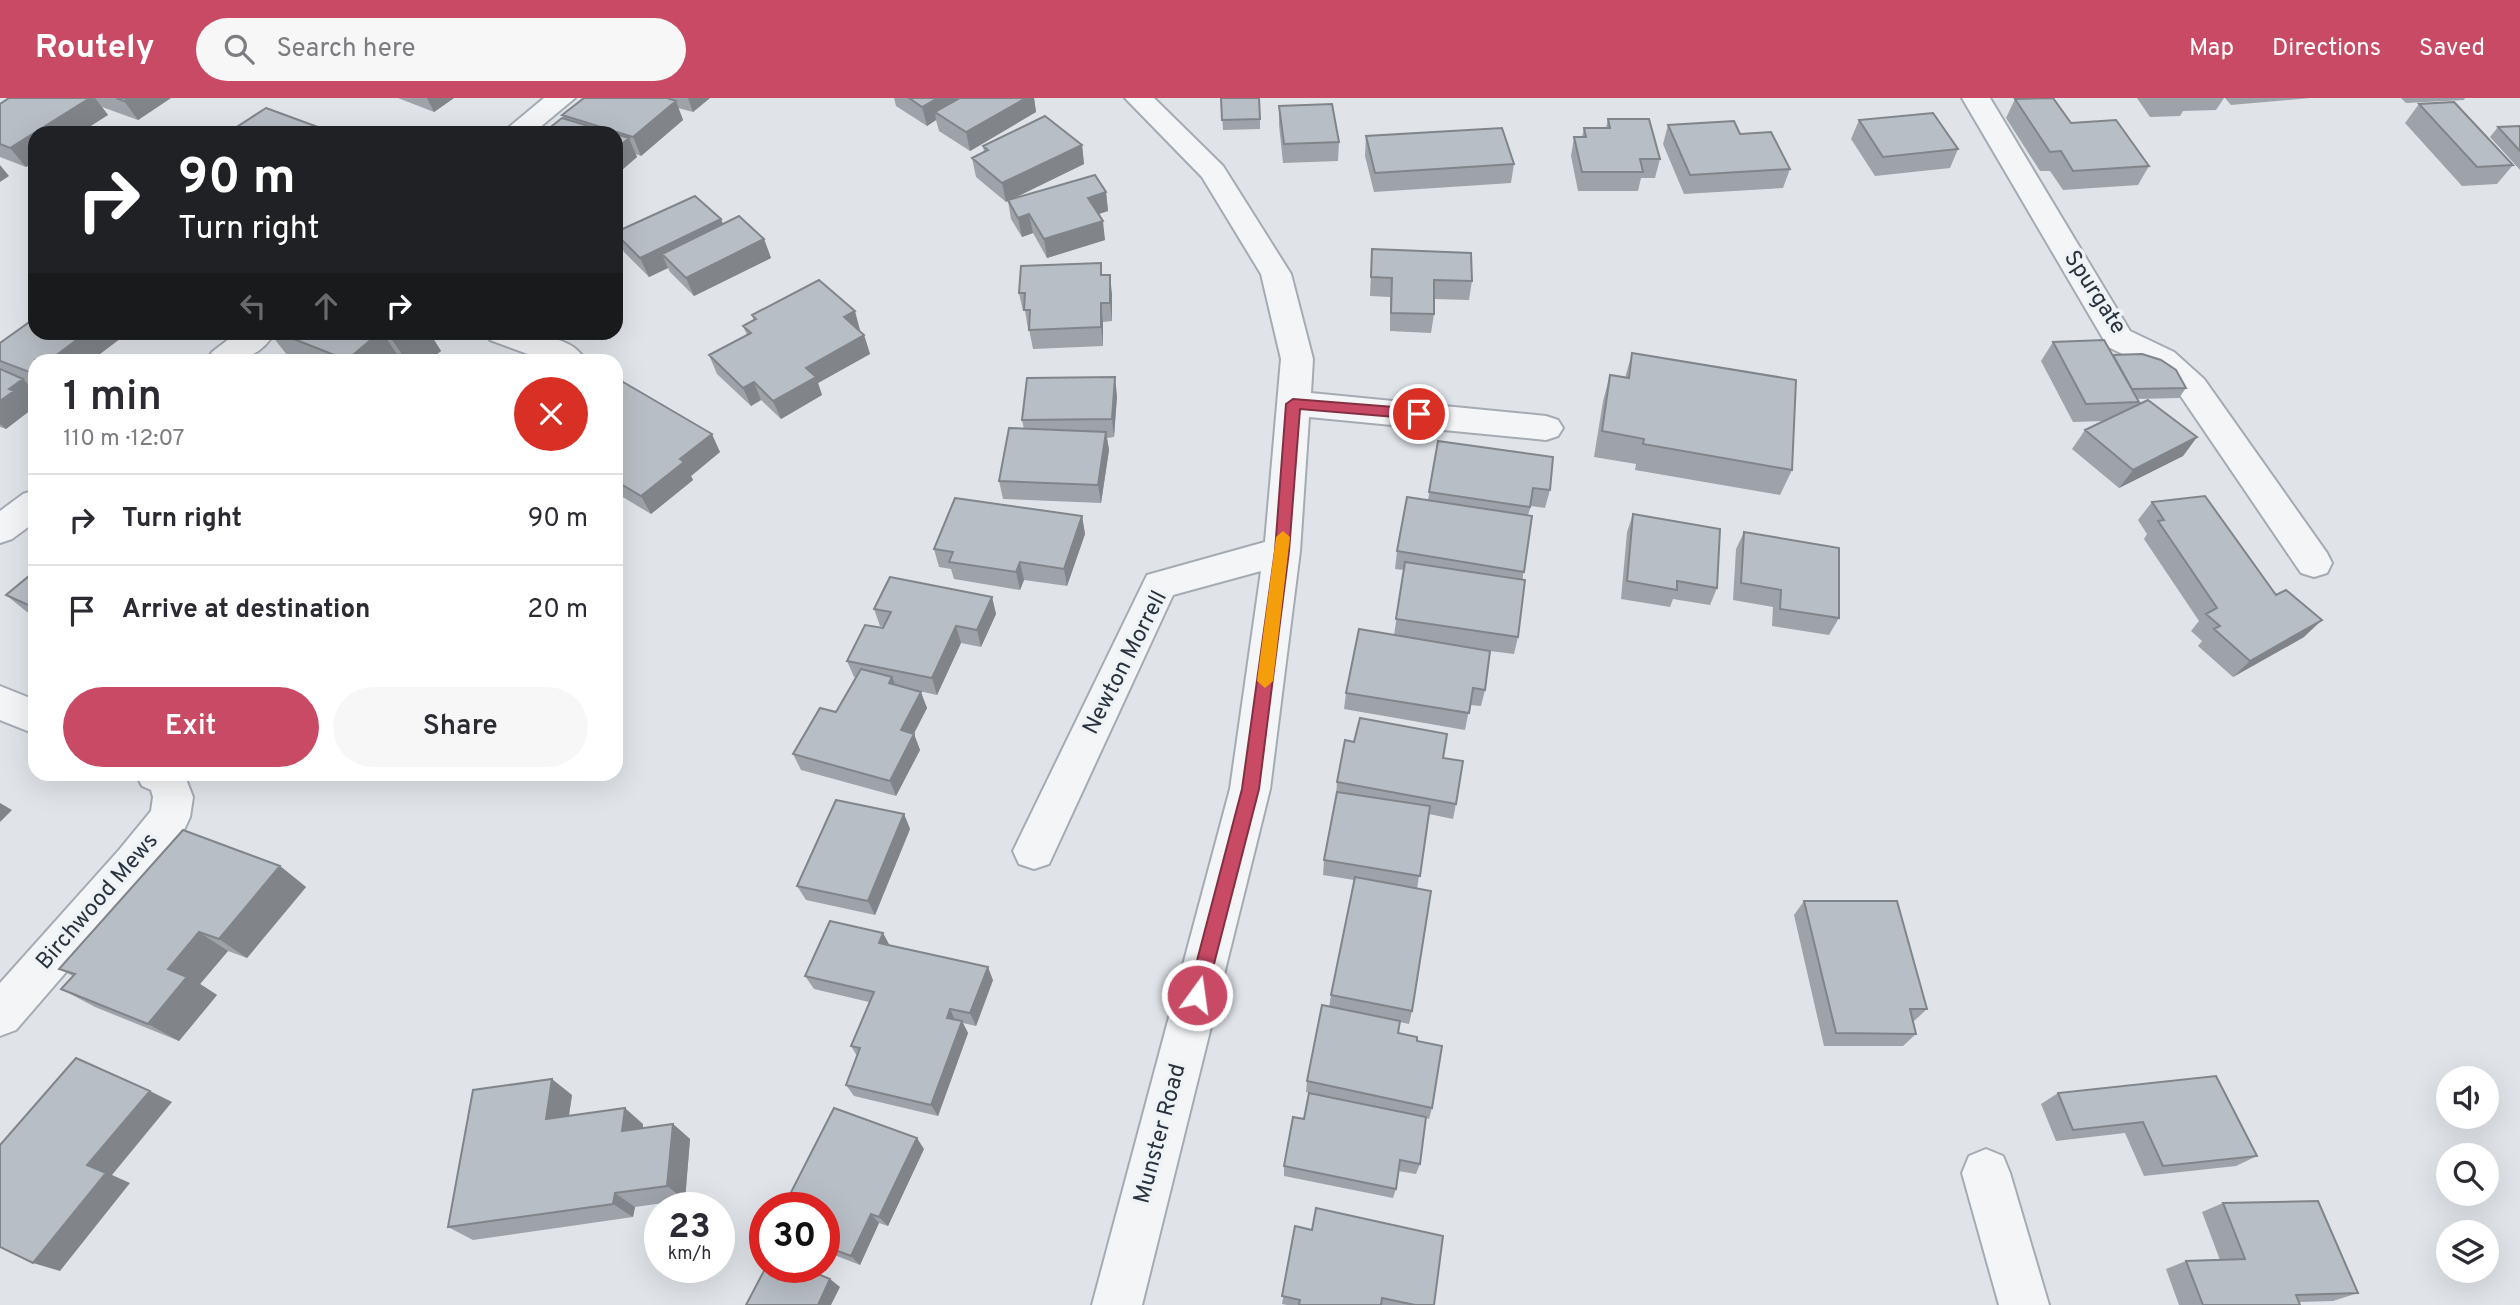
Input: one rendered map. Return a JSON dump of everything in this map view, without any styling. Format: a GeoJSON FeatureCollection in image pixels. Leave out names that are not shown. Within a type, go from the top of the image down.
{"type":"FeatureCollection","features":[{"type":"Feature","properties":{"kind":"street"},"geometry":{"type":"LineString","coordinates":[[525,126],[561,98]]}},
{"type":"Feature","properties":{"kind":"street","name":"Munster Road"},"geometry":{"type":"LineString","coordinates":[[1117,1305],[1250,789],[1282,551],[1297,359],[1276,274],[1213,172],[1139,98]]}},
{"type":"Feature","properties":{"kind":"street","name":"Spurgate"},"geometry":{"type":"LineString","coordinates":[[1976,98],[2119,339],[2163,359],[2192,387],[2314,563]]}},
{"type":"Feature","properties":{"kind":"street"},"geometry":{"type":"LineString","coordinates":[[231,354],[249,340]]}},
{"type":"Feature","properties":{"kind":"street"},"geometry":{"type":"LineString","coordinates":[[522,340],[559,354]]}},
{"type":"Feature","properties":{"kind":"street"},"geometry":{"type":"LineString","coordinates":[[1293,404],[1370,409],[1546,428]]}},
{"type":"Feature","properties":{"kind":"street"},"geometry":{"type":"LineString","coordinates":[[0,530],[28,508]]}},
{"type":"Feature","properties":{"kind":"street","name":"Newton Morrell"},"geometry":{"type":"LineString","coordinates":[[1034,851],[1160,585],[1282,551]]}},
{"type":"Feature","properties":{"kind":"street"},"geometry":{"type":"LineString","coordinates":[[0,702],[28,715]]}},
{"type":"Feature","properties":{"kind":"street","name":"Birchwood Mews"},"geometry":{"type":"LineString","coordinates":[[0,1015],[134,863],[170,817],[173,797],[165,781]]}},
{"type":"Feature","properties":{"kind":"street"},"geometry":{"type":"LineString","coordinates":[[1986,1173],[2024,1305]]}},
{"type":"Feature","properties":{"kind":"building"},"geometry":{"type":"Polygon","coordinates":[[[9,98],[90,98],[45,126],[28,126],[28,137],[10,148],[0,144],[0,104],[9,98]]]}},
{"type":"Feature","properties":{"kind":"building"},"geometry":{"type":"Polygon","coordinates":[[[584,98],[667,98],[676,101],[633,137],[623,134],[623,126],[598,126],[562,115],[584,98]]]}},
{"type":"Feature","properties":{"kind":"building"},"geometry":{"type":"Polygon","coordinates":[[[909,98],[938,98],[922,107],[909,98]]]}},
{"type":"Feature","properties":{"kind":"building"},"geometry":{"type":"Polygon","coordinates":[[[960,98],[1026,98],[966,132],[935,112],[960,98]]]}},
{"type":"Feature","properties":{"kind":"building"},"geometry":{"type":"Polygon","coordinates":[[[1221,98],[1259,98],[1260,119],[1222,120],[1221,98]]]}},
{"type":"Feature","properties":{"kind":"building"},"geometry":{"type":"Polygon","coordinates":[[[2053,98],[2071,123],[2116,120],[2149,166],[2073,171],[2061,151],[2050,152],[2015,99],[2053,98]]]}},
{"type":"Feature","properties":{"kind":"building"},"geometry":{"type":"Polygon","coordinates":[[[2454,102],[2513,165],[2477,167],[2419,104],[2454,102]]]}},
{"type":"Feature","properties":{"kind":"building"},"geometry":{"type":"Polygon","coordinates":[[[1332,104],[1339,142],[1284,144],[1279,106],[1332,104]]]}},
{"type":"Feature","properties":{"kind":"building"},"geometry":{"type":"Polygon","coordinates":[[[266,108],[315,126],[238,126],[266,108]]]}},
{"type":"Feature","properties":{"kind":"building"},"geometry":{"type":"Polygon","coordinates":[[[1933,113],[1958,149],[1883,157],[1859,120],[1933,113]]]}},
{"type":"Feature","properties":{"kind":"building"},"geometry":{"type":"Polygon","coordinates":[[[1045,116],[1082,145],[1002,183],[972,158],[988,150],[983,146],[1045,116]]]}},
{"type":"Feature","properties":{"kind":"building"},"geometry":{"type":"Polygon","coordinates":[[[562,118],[589,126],[552,126],[562,118]]]}},
{"type":"Feature","properties":{"kind":"building"},"geometry":{"type":"Polygon","coordinates":[[[1608,119],[1649,119],[1660,159],[1640,159],[1643,172],[1582,172],[1574,137],[1586,137],[1584,128],[1610,128],[1608,119]]]}},
{"type":"Feature","properties":{"kind":"building"},"geometry":{"type":"Polygon","coordinates":[[[1734,121],[1740,134],[1771,132],[1790,169],[1690,175],[1668,125],[1734,121]]]}},
{"type":"Feature","properties":{"kind":"building"},"geometry":{"type":"Polygon","coordinates":[[[2520,126],[2520,151],[2498,127],[2520,126]]]}},
{"type":"Feature","properties":{"kind":"building"},"geometry":{"type":"Polygon","coordinates":[[[1502,128],[1514,164],[1375,173],[1366,136],[1502,128]]]}},
{"type":"Feature","properties":{"kind":"building"},"geometry":{"type":"Polygon","coordinates":[[[1095,175],[1106,192],[1088,198],[1103,221],[1044,239],[1029,214],[1018,218],[1008,200],[1095,175]]]}},
{"type":"Feature","properties":{"kind":"building"},"geometry":{"type":"Polygon","coordinates":[[[695,196],[721,219],[640,258],[623,241],[623,229],[695,196]]]}},
{"type":"Feature","properties":{"kind":"building"},"geometry":{"type":"Polygon","coordinates":[[[739,216],[764,239],[686,278],[662,254],[739,216]]]}},
{"type":"Feature","properties":{"kind":"building"},"geometry":{"type":"Polygon","coordinates":[[[1372,249],[1471,253],[1472,281],[1434,280],[1434,314],[1391,313],[1392,278],[1371,277],[1372,249]]]}},
{"type":"Feature","properties":{"kind":"building"},"geometry":{"type":"Polygon","coordinates":[[[1101,263],[1101,275],[1110,275],[1110,303],[1101,303],[1101,327],[1029,330],[1030,310],[1024,310],[1025,293],[1019,293],[1021,266],[1101,263]]]}},
{"type":"Feature","properties":{"kind":"building"},"geometry":{"type":"Polygon","coordinates":[[[819,280],[855,311],[844,317],[864,335],[806,368],[816,377],[773,401],[754,382],[743,388],[709,355],[751,333],[743,326],[756,319],[752,315],[819,280]]]}},
{"type":"Feature","properties":{"kind":"building"},"geometry":{"type":"Polygon","coordinates":[[[28,323],[28,340],[76,340],[58,354],[28,354],[28,372],[0,361],[0,343],[28,323]]]}},
{"type":"Feature","properties":{"kind":"building"},"geometry":{"type":"Polygon","coordinates":[[[296,340],[371,340],[354,354],[332,354],[296,340]]]}},
{"type":"Feature","properties":{"kind":"building"},"geometry":{"type":"Polygon","coordinates":[[[2104,340],[2139,402],[2086,404],[2053,342],[2104,340]]]}},
{"type":"Feature","properties":{"kind":"building"},"geometry":{"type":"Polygon","coordinates":[[[1632,353],[1796,380],[1792,470],[1643,444],[1644,439],[1602,431],[1610,375],[1629,378],[1632,353]]]}},
{"type":"Feature","properties":{"kind":"building"},"geometry":{"type":"Polygon","coordinates":[[[2142,354],[2161,360],[2176,370],[2186,388],[2132,389],[2113,355],[2142,354]]]}},
{"type":"Feature","properties":{"kind":"building"},"geometry":{"type":"Polygon","coordinates":[[[0,369],[23,379],[9,389],[14,391],[0,401],[0,369]]]}},
{"type":"Feature","properties":{"kind":"building"},"geometry":{"type":"Polygon","coordinates":[[[1115,377],[1112,419],[1022,420],[1027,378],[1115,377]]]}},
{"type":"Feature","properties":{"kind":"building"},"geometry":{"type":"Polygon","coordinates":[[[623,382],[712,434],[680,459],[684,462],[641,496],[623,485],[623,382]]]}},
{"type":"Feature","properties":{"kind":"building"},"geometry":{"type":"Polygon","coordinates":[[[2148,400],[2197,437],[2133,470],[2085,430],[2148,400]]]}},
{"type":"Feature","properties":{"kind":"building"},"geometry":{"type":"Polygon","coordinates":[[[1009,428],[1106,432],[1098,485],[999,481],[1009,428]]]}},
{"type":"Feature","properties":{"kind":"building"},"geometry":{"type":"Polygon","coordinates":[[[1438,441],[1553,457],[1550,490],[1533,488],[1530,507],[1429,492],[1438,441]]]}},
{"type":"Feature","properties":{"kind":"building"},"geometry":{"type":"Polygon","coordinates":[[[2205,496],[2276,595],[2286,590],[2322,620],[2250,661],[2214,629],[2220,626],[2206,614],[2217,608],[2158,521],[2164,520],[2152,502],[2205,496]]]}},
{"type":"Feature","properties":{"kind":"building"},"geometry":{"type":"Polygon","coordinates":[[[1407,497],[1532,516],[1524,572],[1397,551],[1407,497]]]}},
{"type":"Feature","properties":{"kind":"building"},"geometry":{"type":"Polygon","coordinates":[[[955,498],[1082,516],[1064,569],[1020,562],[1016,572],[949,562],[953,552],[934,549],[955,498]]]}},
{"type":"Feature","properties":{"kind":"building"},"geometry":{"type":"Polygon","coordinates":[[[1633,514],[1720,529],[1717,588],[1677,581],[1677,590],[1627,581],[1633,514]]]}},
{"type":"Feature","properties":{"kind":"building"},"geometry":{"type":"Polygon","coordinates":[[[1744,532],[1839,548],[1839,618],[1780,609],[1781,590],[1741,583],[1744,532]]]}},
{"type":"Feature","properties":{"kind":"building"},"geometry":{"type":"Polygon","coordinates":[[[1405,562],[1525,580],[1518,637],[1396,619],[1405,562]]]}},
{"type":"Feature","properties":{"kind":"building"},"geometry":{"type":"Polygon","coordinates":[[[28,577],[28,605],[6,595],[28,577]]]}},
{"type":"Feature","properties":{"kind":"building"},"geometry":{"type":"Polygon","coordinates":[[[890,577],[992,597],[977,630],[956,626],[932,678],[847,661],[865,625],[883,628],[891,612],[874,609],[890,577]]]}},
{"type":"Feature","properties":{"kind":"building"},"geometry":{"type":"Polygon","coordinates":[[[1359,629],[1490,651],[1485,690],[1473,688],[1469,713],[1346,693],[1359,629]]]}},
{"type":"Feature","properties":{"kind":"building"},"geometry":{"type":"Polygon","coordinates":[[[861,669],[892,677],[889,683],[921,692],[901,730],[914,734],[890,781],[793,754],[820,708],[836,712],[861,669]]]}},
{"type":"Feature","properties":{"kind":"building"},"geometry":{"type":"Polygon","coordinates":[[[1360,718],[1447,734],[1443,758],[1463,761],[1456,804],[1337,782],[1345,740],[1354,742],[1360,718]]]}},
{"type":"Feature","properties":{"kind":"building"},"geometry":{"type":"Polygon","coordinates":[[[1337,792],[1430,806],[1420,876],[1324,860],[1337,792]]]}},
{"type":"Feature","properties":{"kind":"building"},"geometry":{"type":"Polygon","coordinates":[[[836,800],[904,814],[868,901],[797,886],[836,800]]]}},
{"type":"Feature","properties":{"kind":"building"},"geometry":{"type":"Polygon","coordinates":[[[183,830],[280,866],[219,939],[199,932],[168,969],[187,977],[148,1024],[61,989],[75,974],[59,969],[183,830]]]}},
{"type":"Feature","properties":{"kind":"building"},"geometry":{"type":"Polygon","coordinates":[[[1355,877],[1431,891],[1412,1011],[1331,995],[1355,877]]]}},
{"type":"Feature","properties":{"kind":"building"},"geometry":{"type":"Polygon","coordinates":[[[1804,901],[1897,901],[1927,1009],[1910,1009],[1916,1034],[1836,1033],[1804,901]]]}},
{"type":"Feature","properties":{"kind":"building"},"geometry":{"type":"Polygon","coordinates":[[[830,921],[883,933],[879,943],[988,967],[970,1013],[950,1009],[947,1018],[962,1021],[931,1105],[846,1085],[860,1048],[851,1046],[874,992],[805,976],[830,921]]]}},
{"type":"Feature","properties":{"kind":"building"},"geometry":{"type":"Polygon","coordinates":[[[1322,1005],[1400,1021],[1398,1033],[1417,1037],[1417,1041],[1442,1046],[1432,1108],[1307,1081],[1322,1005]]]}},
{"type":"Feature","properties":{"kind":"building"},"geometry":{"type":"Polygon","coordinates":[[[76,1058],[150,1091],[87,1165],[106,1173],[33,1263],[0,1247],[0,1145],[76,1058]]]}},
{"type":"Feature","properties":{"kind":"building"},"geometry":{"type":"Polygon","coordinates":[[[2216,1076],[2257,1156],[2163,1166],[2143,1122],[2073,1130],[2058,1093],[2216,1076]]]}},
{"type":"Feature","properties":{"kind":"building"},"geometry":{"type":"Polygon","coordinates":[[[552,1079],[546,1119],[625,1108],[622,1131],[673,1124],[667,1186],[615,1193],[613,1204],[448,1227],[473,1090],[552,1079]]]}},
{"type":"Feature","properties":{"kind":"building"},"geometry":{"type":"Polygon","coordinates":[[[1309,1093],[1426,1117],[1420,1164],[1400,1160],[1396,1189],[1284,1166],[1293,1117],[1304,1119],[1309,1093]]]}},
{"type":"Feature","properties":{"kind":"building"},"geometry":{"type":"Polygon","coordinates":[[[834,1108],[917,1138],[879,1217],[871,1214],[851,1256],[840,1252],[840,1192],[791,1192],[834,1108]]]}},
{"type":"Feature","properties":{"kind":"building"},"geometry":{"type":"Polygon","coordinates":[[[2318,1201],[2358,1293],[2296,1295],[2300,1305],[2203,1305],[2186,1261],[2245,1259],[2223,1203],[2318,1201]]]}},
{"type":"Feature","properties":{"kind":"building"},"geometry":{"type":"Polygon","coordinates":[[[1316,1208],[1443,1236],[1434,1305],[1415,1305],[1382,1298],[1381,1305],[1299,1305],[1300,1300],[1282,1296],[1295,1226],[1312,1230],[1316,1208]]]}},
{"type":"Feature","properties":{"kind":"building"},"geometry":{"type":"Polygon","coordinates":[[[758,1283],[828,1283],[818,1305],[746,1305],[758,1283]]]}},
{"type":"Feature","properties":{"kind":"slow traffic"},"geometry":{"type":"LineString","coordinates":[[1265,681],[1283,537]]}},
{"type":"Feature","properties":{"kind":"route"},"geometry":{"type":"LineString","coordinates":[[1197,995],[1250,789],[1282,551],[1293,404],[1419,414]]}}]}
